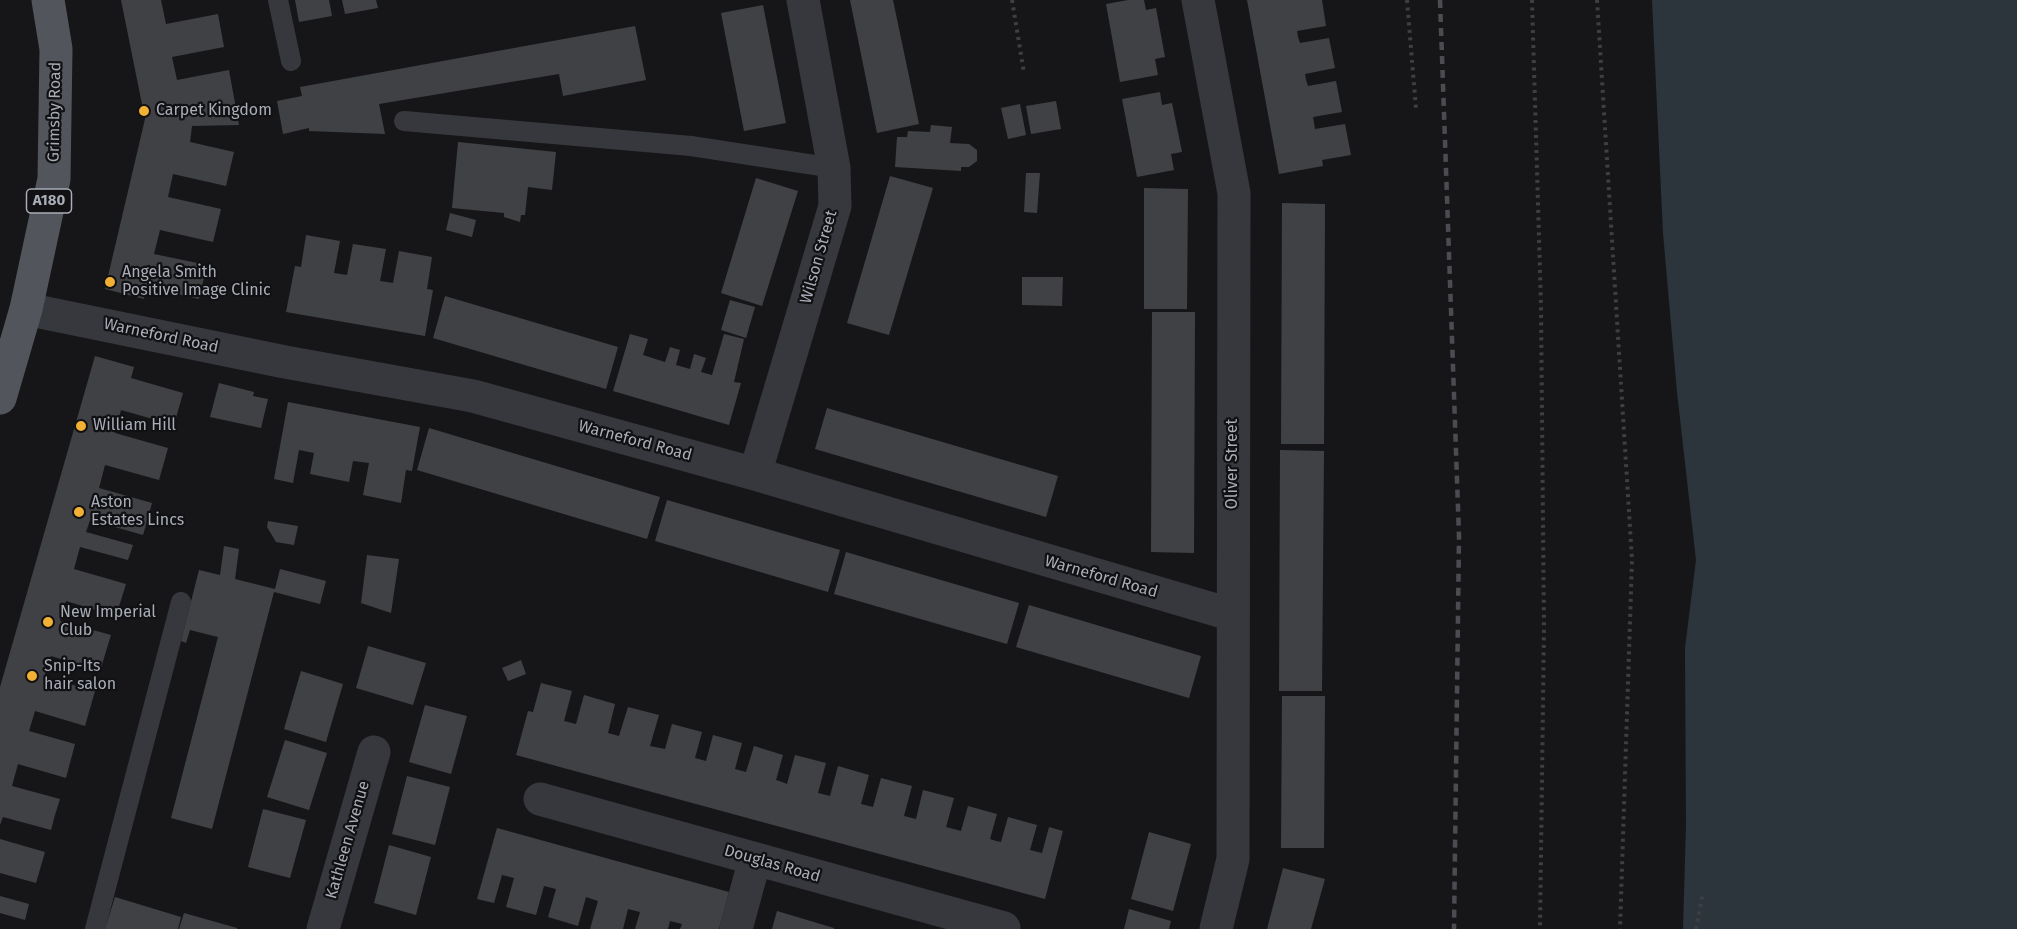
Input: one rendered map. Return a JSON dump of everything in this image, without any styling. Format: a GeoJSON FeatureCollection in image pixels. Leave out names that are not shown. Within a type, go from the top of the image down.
{"type":"FeatureCollection","features":[{"type":"Feature","properties":{"kind":"main road","name":"Grimsby Road"},"geometry":{"type":"LineString","coordinates":[[0,398],[26,309],[54,179],[56,49],[48,0]]}},
{"type":"Feature","properties":{"kind":"street","name":"Wilson Street"},"geometry":{"type":"LineString","coordinates":[[755,474],[835,206],[834,168],[803,0]]}},
{"type":"Feature","properties":{"kind":"street","name":"Oliver Street"},"geometry":{"type":"LineString","coordinates":[[1198,0],[1233,193],[1233,859],[1216,929]]}},
{"type":"Feature","properties":{"kind":"street","name":"Warneford Road"},"geometry":{"type":"LineString","coordinates":[[26,309],[285,362],[473,396],[755,474],[1233,615]]}},
{"type":"Feature","properties":{"kind":"street","name":"Kathleen Avenue"},"geometry":{"type":"LineString","coordinates":[[323,929],[374,752]]}},
{"type":"Feature","properties":{"kind":"street","name":"Douglas Road"},"geometry":{"type":"LineString","coordinates":[[540,799],[1004,928]]}},
{"type":"Feature","properties":{"kind":"street"},"geometry":{"type":"LineString","coordinates":[[736,929],[755,859]]}},
{"type":"Feature","properties":{"kind":"lane"},"geometry":{"type":"LineString","coordinates":[[278,0],[291,61]]}},
{"type":"Feature","properties":{"kind":"lane"},"geometry":{"type":"LineString","coordinates":[[404,121],[692,146],[834,168]]}},
{"type":"Feature","properties":{"kind":"lane"},"geometry":{"type":"LineString","coordinates":[[95,929],[181,602]]}},
{"type":"Feature","properties":{"kind":"path"},"geometry":{"type":"LineString","coordinates":[[1012,0],[1024,73]]}},
{"type":"Feature","properties":{"kind":"path"},"geometry":{"type":"LineString","coordinates":[[1407,0],[1416,110]]}},
{"type":"Feature","properties":{"kind":"path"},"geometry":{"type":"LineString","coordinates":[[1532,0],[1541,306],[1544,616],[1540,929]]}},
{"type":"Feature","properties":{"kind":"path"},"geometry":{"type":"LineString","coordinates":[[1597,0],[1632,560],[1620,929]]}},
{"type":"Feature","properties":{"kind":"path"},"geometry":{"type":"LineString","coordinates":[[1696,929],[1703,892]]}},
{"type":"Feature","properties":{"kind":"shaded area"},"geometry":{"type":"Polygon","coordinates":[[[1652,0],[2017,0],[2017,929],[1683,929],[1686,825],[1685,648],[1696,560],[1677,392],[1663,233],[1652,0]]]}},
{"type":"Feature","properties":{"kind":"building"},"geometry":{"type":"Polygon","coordinates":[[[121,0],[161,0],[166,24],[218,14],[224,47],[172,57],[177,80],[229,70],[239,125],[192,126],[190,142],[234,152],[226,186],[173,174],[168,197],[221,209],[213,242],[160,230],[154,254],[207,265],[199,299],[146,287],[144,299],[105,289],[145,119],[121,0]]]}},
{"type":"Feature","properties":{"kind":"building"},"geometry":{"type":"Polygon","coordinates":[[[295,0],[329,0],[332,16],[299,22],[295,0]]]}},
{"type":"Feature","properties":{"kind":"building"},"geometry":{"type":"Polygon","coordinates":[[[342,0],[376,0],[378,8],[345,14],[342,0]]]}},
{"type":"Feature","properties":{"kind":"building"},"geometry":{"type":"Polygon","coordinates":[[[850,0],[893,0],[919,124],[877,133],[850,0]]]}},
{"type":"Feature","properties":{"kind":"building"},"geometry":{"type":"Polygon","coordinates":[[[1144,0],[1146,10],[1156,8],[1165,57],[1155,59],[1158,75],[1120,82],[1106,4],[1144,0]]]}},
{"type":"Feature","properties":{"kind":"building"},"geometry":{"type":"Polygon","coordinates":[[[1247,0],[1322,0],[1326,26],[1297,31],[1298,37],[1300,43],[1329,38],[1335,68],[1305,74],[1306,80],[1308,86],[1336,81],[1342,112],[1313,117],[1315,129],[1345,124],[1351,155],[1322,160],[1323,166],[1279,174],[1247,0]]]}},
{"type":"Feature","properties":{"kind":"building"},"geometry":{"type":"Polygon","coordinates":[[[763,5],[786,123],[744,131],[721,13],[763,5]]]}},
{"type":"Feature","properties":{"kind":"building"},"geometry":{"type":"Polygon","coordinates":[[[635,26],[646,80],[563,96],[559,74],[379,104],[385,134],[309,131],[309,128],[283,134],[277,101],[302,96],[300,87],[635,26]]]}},
{"type":"Feature","properties":{"kind":"building"},"geometry":{"type":"Polygon","coordinates":[[[1160,92],[1162,105],[1172,103],[1182,152],[1171,154],[1174,170],[1137,177],[1122,99],[1160,92]]]}},
{"type":"Feature","properties":{"kind":"building"},"geometry":{"type":"Polygon","coordinates":[[[1056,101],[1061,129],[1031,134],[1026,106],[1056,101]]]}},
{"type":"Feature","properties":{"kind":"building"},"geometry":{"type":"Polygon","coordinates":[[[1020,104],[1026,135],[1008,139],[1001,108],[1020,104]]]}},
{"type":"Feature","properties":{"kind":"building"},"geometry":{"type":"Polygon","coordinates":[[[931,125],[952,127],[950,143],[969,144],[977,150],[977,161],[969,167],[961,167],[961,171],[895,167],[897,137],[907,137],[908,131],[930,132],[931,125]]]}},
{"type":"Feature","properties":{"kind":"building"},"geometry":{"type":"Polygon","coordinates":[[[458,142],[556,152],[552,190],[528,187],[525,215],[521,215],[520,222],[504,217],[504,213],[452,208],[458,142]]]}},
{"type":"Feature","properties":{"kind":"building"},"geometry":{"type":"Polygon","coordinates":[[[1026,173],[1040,173],[1037,213],[1024,212],[1026,173]]]}},
{"type":"Feature","properties":{"kind":"building"},"geometry":{"type":"Polygon","coordinates":[[[890,176],[933,188],[889,335],[847,323],[890,176]]]}},
{"type":"Feature","properties":{"kind":"building"},"geometry":{"type":"Polygon","coordinates":[[[756,178],[798,191],[762,306],[721,293],[756,178]]]}},
{"type":"Feature","properties":{"kind":"building"},"geometry":{"type":"Polygon","coordinates":[[[1144,188],[1188,189],[1187,309],[1144,309],[1144,188]]]}},
{"type":"Feature","properties":{"kind":"building"},"geometry":{"type":"Polygon","coordinates":[[[1282,203],[1325,204],[1324,444],[1281,444],[1282,203]]]}},
{"type":"Feature","properties":{"kind":"building"},"geometry":{"type":"Polygon","coordinates":[[[450,213],[476,220],[472,237],[446,230],[450,213]]]}},
{"type":"Feature","properties":{"kind":"building"},"geometry":{"type":"Polygon","coordinates":[[[306,235],[340,241],[334,273],[347,275],[353,244],[386,249],[380,281],[393,283],[399,251],[432,257],[427,289],[433,290],[425,336],[286,312],[295,266],[301,267],[306,235]]]}},
{"type":"Feature","properties":{"kind":"building"},"geometry":{"type":"Polygon","coordinates":[[[1022,277],[1063,277],[1062,306],[1022,305],[1022,277]]]}},
{"type":"Feature","properties":{"kind":"building"},"geometry":{"type":"Polygon","coordinates":[[[445,296],[618,347],[606,389],[433,338],[445,296]]]}},
{"type":"Feature","properties":{"kind":"building"},"geometry":{"type":"Polygon","coordinates":[[[730,300],[755,307],[746,338],[721,330],[730,300]]]}},
{"type":"Feature","properties":{"kind":"building"},"geometry":{"type":"Polygon","coordinates":[[[1152,312],[1195,312],[1194,553],[1151,552],[1152,312]]]}},
{"type":"Feature","properties":{"kind":"building"},"geometry":{"type":"Polygon","coordinates":[[[630,334],[648,339],[643,355],[665,362],[670,347],[680,350],[676,365],[690,369],[694,354],[706,358],[701,372],[712,375],[724,334],[744,339],[734,382],[741,383],[729,425],[613,391],[630,334]]]}},
{"type":"Feature","properties":{"kind":"building"},"geometry":{"type":"Polygon","coordinates":[[[95,356],[134,367],[131,378],[183,393],[174,425],[121,410],[115,433],[168,448],[159,480],[105,465],[99,488],[152,503],[148,518],[143,535],[90,520],[86,532],[133,545],[128,560],[80,547],[74,569],[126,584],[116,616],[66,601],[60,621],[111,635],[100,671],[51,656],[44,677],[95,691],[85,726],[35,711],[29,731],[75,744],[66,778],[18,764],[12,786],[60,799],[51,830],[3,817],[0,825],[0,687],[95,356]]]}},
{"type":"Feature","properties":{"kind":"building"},"geometry":{"type":"Polygon","coordinates":[[[219,383],[254,392],[253,396],[268,399],[261,428],[210,417],[219,383]]]}},
{"type":"Feature","properties":{"kind":"building"},"geometry":{"type":"Polygon","coordinates":[[[288,402],[420,427],[412,471],[406,470],[401,503],[363,495],[369,463],[353,461],[349,482],[310,474],[314,453],[299,450],[293,483],[274,479],[288,402]]]}},
{"type":"Feature","properties":{"kind":"building"},"geometry":{"type":"Polygon","coordinates":[[[827,408],[1058,476],[1046,517],[815,449],[827,408]]]}},
{"type":"Feature","properties":{"kind":"building"},"geometry":{"type":"Polygon","coordinates":[[[429,428],[660,497],[647,539],[417,470],[429,428]]]}},
{"type":"Feature","properties":{"kind":"building"},"geometry":{"type":"Polygon","coordinates":[[[1280,450],[1324,451],[1322,691],[1279,691],[1280,450]]]}},
{"type":"Feature","properties":{"kind":"building"},"geometry":{"type":"Polygon","coordinates":[[[667,500],[840,550],[828,592],[655,541],[667,500]]]}},
{"type":"Feature","properties":{"kind":"building"},"geometry":{"type":"Polygon","coordinates":[[[268,521],[298,526],[294,545],[276,542],[267,527],[268,521]]]}},
{"type":"Feature","properties":{"kind":"building"},"geometry":{"type":"Polygon","coordinates":[[[224,546],[239,549],[235,579],[275,589],[280,569],[326,581],[320,604],[274,592],[212,829],[171,818],[218,637],[190,630],[186,643],[181,641],[199,570],[220,575],[224,546]]]}},
{"type":"Feature","properties":{"kind":"building"},"geometry":{"type":"Polygon","coordinates":[[[846,552],[1019,603],[1007,644],[834,594],[846,552]]]}},
{"type":"Feature","properties":{"kind":"building"},"geometry":{"type":"Polygon","coordinates":[[[367,555],[399,559],[391,613],[361,603],[367,555]]]}},
{"type":"Feature","properties":{"kind":"building"},"geometry":{"type":"Polygon","coordinates":[[[1029,605],[1201,656],[1189,698],[1016,647],[1029,605]]]}},
{"type":"Feature","properties":{"kind":"building"},"geometry":{"type":"Polygon","coordinates":[[[368,646],[426,663],[413,705],[356,688],[368,646]]]}},
{"type":"Feature","properties":{"kind":"building"},"geometry":{"type":"Polygon","coordinates":[[[521,660],[526,674],[508,681],[502,668],[521,660]]]}},
{"type":"Feature","properties":{"kind":"building"},"geometry":{"type":"Polygon","coordinates":[[[301,671],[343,684],[326,742],[284,729],[301,671]]]}},
{"type":"Feature","properties":{"kind":"building"},"geometry":{"type":"Polygon","coordinates":[[[541,683],[572,691],[564,721],[576,724],[584,695],[615,704],[608,733],[619,736],[628,707],[659,715],[650,746],[665,749],[672,724],[702,732],[695,758],[706,761],[713,735],[742,743],[735,769],[746,772],[754,746],[783,755],[776,780],[787,784],[795,755],[826,763],[818,793],[830,796],[838,766],[869,775],[861,804],[873,807],[881,778],[912,786],[904,816],[916,819],[923,790],[954,798],[946,827],[961,831],[968,806],[997,814],[990,839],[996,841],[1001,842],[1008,817],[1037,825],[1030,850],[1042,853],[1049,827],[1063,831],[1045,899],[516,755],[528,711],[533,712],[541,683]]]}},
{"type":"Feature","properties":{"kind":"building"},"geometry":{"type":"Polygon","coordinates":[[[1282,696],[1325,696],[1324,848],[1281,848],[1282,696]]]}},
{"type":"Feature","properties":{"kind":"building"},"geometry":{"type":"Polygon","coordinates":[[[425,705],[467,716],[451,774],[409,762],[425,705]]]}},
{"type":"Feature","properties":{"kind":"building"},"geometry":{"type":"Polygon","coordinates":[[[285,740],[327,753],[309,810],[267,797],[285,740]]]}},
{"type":"Feature","properties":{"kind":"building"},"geometry":{"type":"Polygon","coordinates":[[[407,776],[450,787],[435,845],[392,834],[407,776]]]}},
{"type":"Feature","properties":{"kind":"building"},"geometry":{"type":"Polygon","coordinates":[[[263,809],[306,820],[290,878],[248,867],[263,809]]]}},
{"type":"Feature","properties":{"kind":"building"},"geometry":{"type":"Polygon","coordinates":[[[497,828],[729,892],[719,929],[680,929],[682,924],[670,921],[668,929],[635,929],[640,912],[628,909],[623,929],[590,929],[598,901],[586,897],[578,926],[548,917],[556,889],[544,886],[536,915],[506,907],[514,878],[502,875],[494,903],[477,899],[497,828]]]}},
{"type":"Feature","properties":{"kind":"building"},"geometry":{"type":"Polygon","coordinates":[[[1149,832],[1191,844],[1173,911],[1131,899],[1149,832]]]}},
{"type":"Feature","properties":{"kind":"building"},"geometry":{"type":"Polygon","coordinates":[[[0,839],[45,852],[36,883],[0,873],[0,839]]]}},
{"type":"Feature","properties":{"kind":"building"},"geometry":{"type":"Polygon","coordinates":[[[389,845],[431,857],[416,915],[374,903],[389,845]]]}},
{"type":"Feature","properties":{"kind":"building"},"geometry":{"type":"Polygon","coordinates":[[[1283,868],[1325,879],[1311,929],[1267,929],[1283,868]]]}},
{"type":"Feature","properties":{"kind":"building"},"geometry":{"type":"Polygon","coordinates":[[[0,896],[29,904],[25,920],[0,913],[0,896]]]}},
{"type":"Feature","properties":{"kind":"building"},"geometry":{"type":"Polygon","coordinates":[[[115,897],[181,917],[178,929],[105,929],[115,897]]]}},
{"type":"Feature","properties":{"kind":"building"},"geometry":{"type":"Polygon","coordinates":[[[1129,909],[1171,921],[1169,929],[1124,929],[1129,909]]]}},
{"type":"Feature","properties":{"kind":"building"},"geometry":{"type":"Polygon","coordinates":[[[777,911],[834,928],[834,929],[772,929],[777,911]]]}},
{"type":"Feature","properties":{"kind":"building"},"geometry":{"type":"Polygon","coordinates":[[[184,913],[237,928],[237,929],[179,929],[184,913]]]}},
{"type":"Feature","properties":{"kind":"railway"},"geometry":{"type":"LineString","coordinates":[[1440,0],[1459,536],[1454,929]]}},
{"type":"Feature","properties":{"kind":"place","name":"Carpet Kingdom"},"geometry":{"type":"Point","coordinates":[144,111]}},
{"type":"Feature","properties":{"kind":"place","name":"Angela Smith Positive Image Clinic"},"geometry":{"type":"Point","coordinates":[110,282]}},
{"type":"Feature","properties":{"kind":"place","name":"William Hill"},"geometry":{"type":"Point","coordinates":[81,426]}},
{"type":"Feature","properties":{"kind":"place","name":"Aston Estates Lincs"},"geometry":{"type":"Point","coordinates":[79,512]}},
{"type":"Feature","properties":{"kind":"place","name":"New Imperial Club"},"geometry":{"type":"Point","coordinates":[48,622]}},
{"type":"Feature","properties":{"kind":"place","name":"Snip-Its hair salon"},"geometry":{"type":"Point","coordinates":[32,676]}}]}
